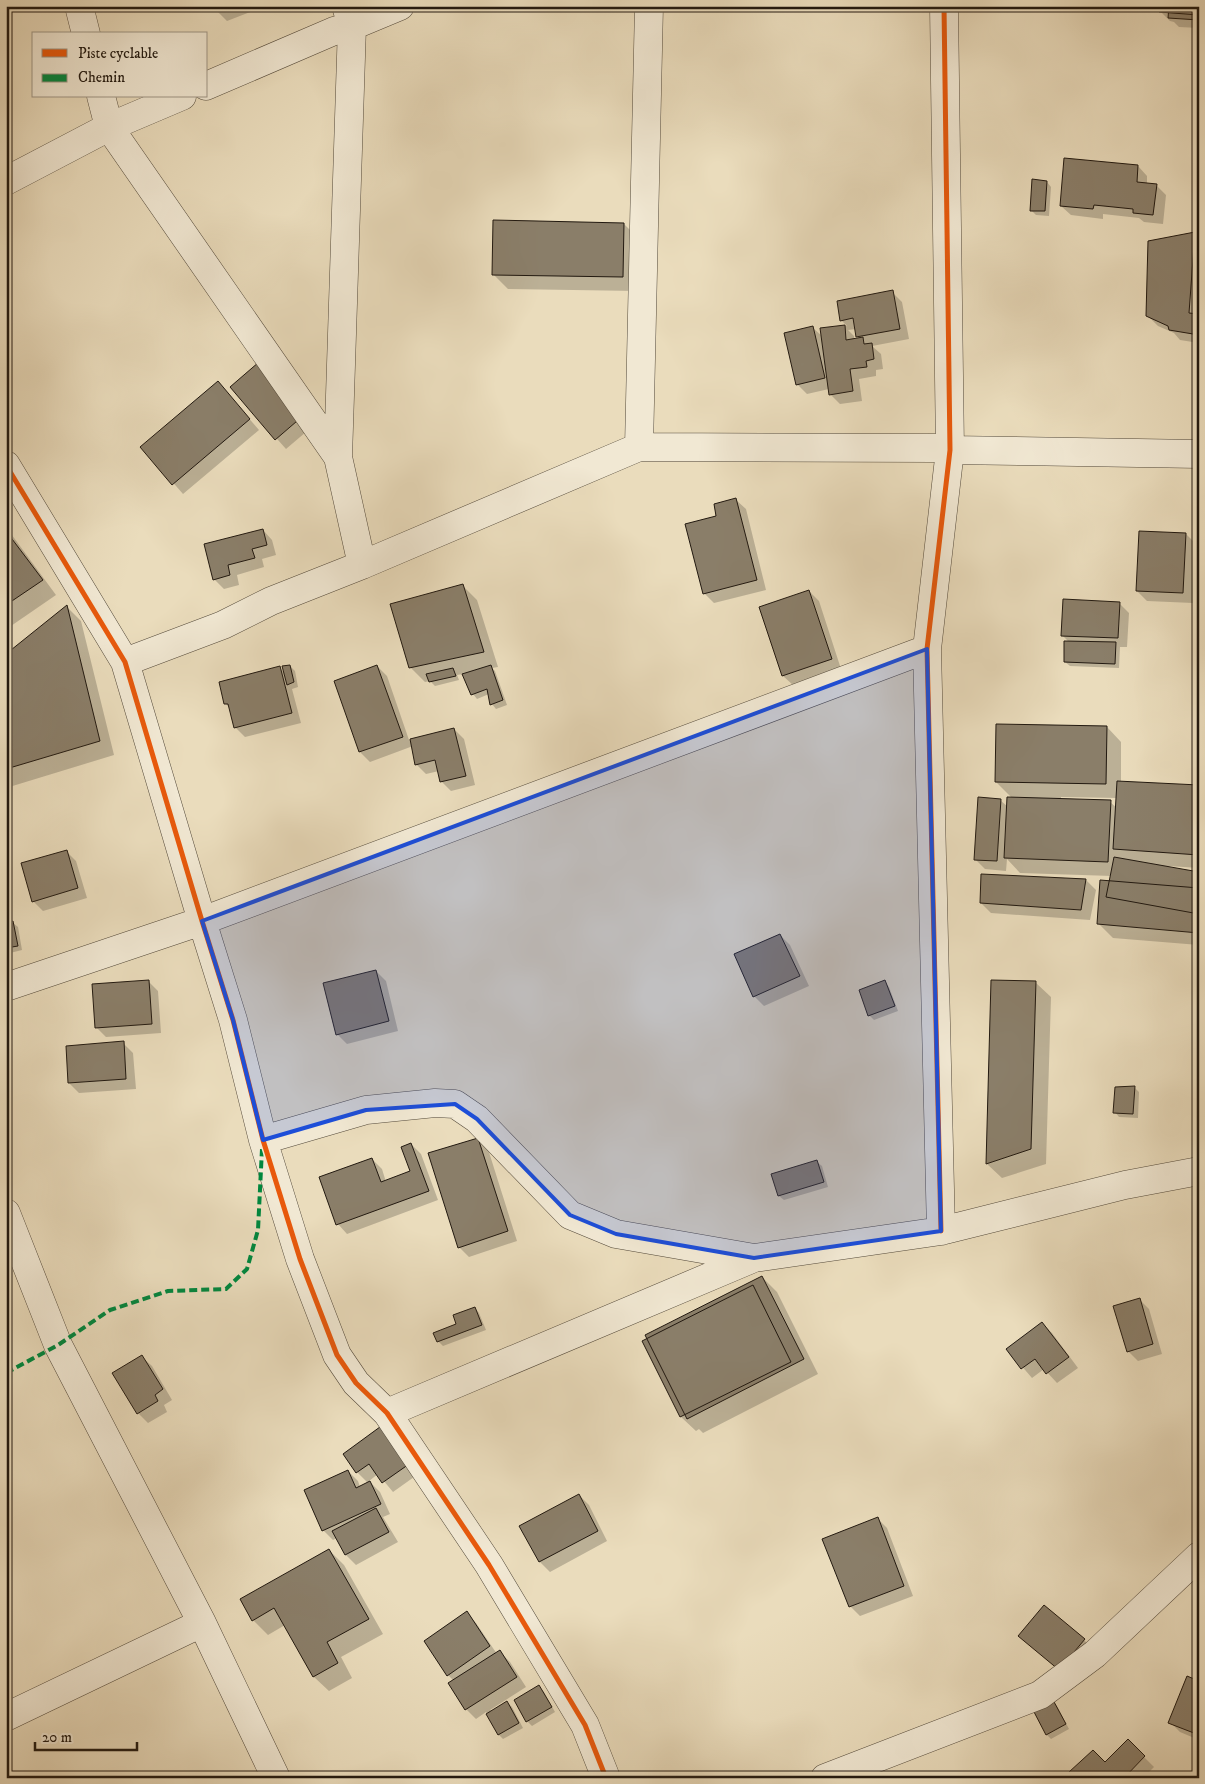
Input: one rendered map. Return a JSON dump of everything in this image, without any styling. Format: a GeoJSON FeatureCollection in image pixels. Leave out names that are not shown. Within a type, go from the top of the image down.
{"type":"FeatureCollection","features":[{"type":"Feature","properties":{"kind":"street"},"geometry":{"type":"LineString","coordinates":[[79,6],[86,32]]}},
{"type":"Feature","properties":{"kind":"street"},"geometry":{"type":"LineString","coordinates":[[208,85],[334,32],[349,16],[400,6]]}},
{"type":"Feature","properties":{"kind":"street"},"geometry":{"type":"LineString","coordinates":[[638,447],[649,6]]}},
{"type":"Feature","properties":{"kind":"street"},"geometry":{"type":"LineString","coordinates":[[941,1231],[927,649],[950,450],[944,6]]}},
{"type":"Feature","properties":{"kind":"street"},"geometry":{"type":"LineString","coordinates":[[349,16],[338,457],[362,565]]}},
{"type":"Feature","properties":{"kind":"street"},"geometry":{"type":"LineString","coordinates":[[102,98],[109,127],[338,457]]}},
{"type":"Feature","properties":{"kind":"street"},"geometry":{"type":"LineString","coordinates":[[6,181],[109,127],[177,98]]}},
{"type":"Feature","properties":{"kind":"street"},"geometry":{"type":"LineString","coordinates":[[125,662],[223,625],[270,601],[362,565],[638,447],[937,448],[950,450],[1199,454]]}},
{"type":"Feature","properties":{"kind":"street"},"geometry":{"type":"LineString","coordinates":[[6,465],[125,662],[202,921],[234,1020],[263,1140],[300,1259],[337,1355],[356,1383],[387,1413],[489,1564],[585,1725],[606,1778]]}},
{"type":"Feature","properties":{"kind":"street"},"geometry":{"type":"LineString","coordinates":[[6,987],[202,921],[927,649]]}},
{"type":"Feature","properties":{"kind":"street"},"geometry":{"type":"LineString","coordinates":[[263,1140],[366,1110],[435,1103],[455,1104],[477,1119],[570,1215],[616,1234],[754,1258]]}},
{"type":"Feature","properties":{"kind":"street"},"geometry":{"type":"LineString","coordinates":[[387,1413],[754,1258],[941,1231],[1126,1185],[1199,1171]]}},
{"type":"Feature","properties":{"kind":"street"},"geometry":{"type":"LineString","coordinates":[[6,1213],[58,1345],[202,1623],[276,1778]]}},
{"type":"Feature","properties":{"kind":"street"},"geometry":{"type":"LineString","coordinates":[[825,1778],[1040,1695],[1095,1654],[1199,1556]]}},
{"type":"Feature","properties":{"kind":"street"},"geometry":{"type":"LineString","coordinates":[[6,1717],[202,1623]]}},
{"type":"Feature","properties":{"kind":"highlighted area"},"geometry":{"type":"Polygon","coordinates":[[[927,649],[941,1231],[754,1258],[616,1234],[570,1215],[477,1119],[455,1104],[366,1110],[263,1140],[233,1020],[202,921],[927,649]]]}},
{"type":"Feature","properties":{"kind":"building"},"geometry":{"type":"Polygon","coordinates":[[[1159,6],[1199,6],[1199,15],[1159,12],[1159,6]]]}},
{"type":"Feature","properties":{"kind":"building"},"geometry":{"type":"Polygon","coordinates":[[[1169,6],[1199,6],[1199,20],[1168,18],[1169,6]]]}},
{"type":"Feature","properties":{"kind":"building"},"geometry":{"type":"Polygon","coordinates":[[[1064,158],[1138,165],[1137,182],[1157,184],[1153,215],[1133,213],[1133,209],[1094,205],[1093,209],[1060,206],[1064,158]]]}},
{"type":"Feature","properties":{"kind":"building"},"geometry":{"type":"Polygon","coordinates":[[[1032,179],[1047,181],[1045,211],[1030,211],[1032,179]]]}},
{"type":"Feature","properties":{"kind":"building"},"geometry":{"type":"Polygon","coordinates":[[[493,220],[624,223],[623,277],[492,275],[493,220]]]}},
{"type":"Feature","properties":{"kind":"building"},"geometry":{"type":"Polygon","coordinates":[[[1195,232],[1189,313],[1199,314],[1199,335],[1169,330],[1168,326],[1146,316],[1148,241],[1195,232]]]}},
{"type":"Feature","properties":{"kind":"building"},"geometry":{"type":"Polygon","coordinates":[[[893,290],[900,329],[856,337],[853,318],[840,321],[837,301],[893,290]]]}},
{"type":"Feature","properties":{"kind":"building"},"geometry":{"type":"Polygon","coordinates":[[[845,325],[846,340],[863,337],[864,344],[872,343],[874,359],[866,361],[867,367],[850,369],[853,391],[829,395],[820,328],[845,325]]]}},
{"type":"Feature","properties":{"kind":"building"},"geometry":{"type":"Polygon","coordinates":[[[813,326],[825,378],[796,385],[784,333],[813,326]]]}},
{"type":"Feature","properties":{"kind":"building"},"geometry":{"type":"Polygon","coordinates":[[[259,362],[304,415],[275,440],[230,387],[259,362]]]}},
{"type":"Feature","properties":{"kind":"building"},"geometry":{"type":"Polygon","coordinates":[[[218,381],[250,419],[172,485],[140,447],[218,381]]]}},
{"type":"Feature","properties":{"kind":"building"},"geometry":{"type":"Polygon","coordinates":[[[736,498],[757,580],[703,594],[685,524],[716,516],[714,504],[736,498]]]}},
{"type":"Feature","properties":{"kind":"building"},"geometry":{"type":"Polygon","coordinates":[[[263,529],[267,545],[252,549],[255,558],[228,565],[230,575],[213,580],[204,544],[263,529]]]}},
{"type":"Feature","properties":{"kind":"building"},"geometry":{"type":"Polygon","coordinates":[[[6,531],[43,580],[6,605],[6,531]]]}},
{"type":"Feature","properties":{"kind":"building"},"geometry":{"type":"Polygon","coordinates":[[[1139,531],[1186,533],[1183,593],[1136,591],[1139,531]]]}},
{"type":"Feature","properties":{"kind":"building"},"geometry":{"type":"Polygon","coordinates":[[[463,584],[484,652],[409,668],[390,604],[463,584]]]}},
{"type":"Feature","properties":{"kind":"building"},"geometry":{"type":"Polygon","coordinates":[[[809,590],[832,659],[782,676],[759,607],[809,590]]]}},
{"type":"Feature","properties":{"kind":"building"},"geometry":{"type":"Polygon","coordinates":[[[1063,599],[1120,602],[1118,638],[1061,636],[1063,599]]]}},
{"type":"Feature","properties":{"kind":"building"},"geometry":{"type":"Polygon","coordinates":[[[67,605],[100,741],[6,769],[6,654],[67,605]]]}},
{"type":"Feature","properties":{"kind":"building"},"geometry":{"type":"Polygon","coordinates":[[[1064,641],[1116,642],[1115,664],[1064,662],[1064,641]]]}},
{"type":"Feature","properties":{"kind":"building"},"geometry":{"type":"Polygon","coordinates":[[[290,665],[294,682],[287,685],[282,666],[290,665]]]}},
{"type":"Feature","properties":{"kind":"building"},"geometry":{"type":"Polygon","coordinates":[[[377,665],[403,737],[359,752],[334,681],[377,665]]]}},
{"type":"Feature","properties":{"kind":"building"},"geometry":{"type":"Polygon","coordinates":[[[491,665],[503,700],[490,705],[487,689],[471,695],[462,674],[491,665]]]}},
{"type":"Feature","properties":{"kind":"building"},"geometry":{"type":"Polygon","coordinates":[[[280,666],[292,713],[234,728],[228,704],[224,704],[219,682],[280,666]]]}},
{"type":"Feature","properties":{"kind":"building"},"geometry":{"type":"Polygon","coordinates":[[[453,668],[456,676],[429,682],[426,674],[453,668]]]}},
{"type":"Feature","properties":{"kind":"building"},"geometry":{"type":"Polygon","coordinates":[[[996,724],[1107,726],[1106,784],[995,782],[996,724]]]}},
{"type":"Feature","properties":{"kind":"building"},"geometry":{"type":"Polygon","coordinates":[[[454,728],[466,776],[440,782],[435,760],[415,765],[410,739],[454,728]]]}},
{"type":"Feature","properties":{"kind":"building"},"geometry":{"type":"Polygon","coordinates":[[[1117,781],[1199,785],[1199,855],[1113,849],[1117,781]]]}},
{"type":"Feature","properties":{"kind":"building"},"geometry":{"type":"Polygon","coordinates":[[[978,797],[1001,799],[997,861],[974,860],[978,797]]]}},
{"type":"Feature","properties":{"kind":"building"},"geometry":{"type":"Polygon","coordinates":[[[1007,797],[1111,800],[1108,862],[1004,858],[1007,797]]]}},
{"type":"Feature","properties":{"kind":"building"},"geometry":{"type":"Polygon","coordinates":[[[67,850],[78,888],[32,902],[21,863],[67,850]]]}},
{"type":"Feature","properties":{"kind":"building"},"geometry":{"type":"Polygon","coordinates":[[[1114,857],[1199,872],[1199,914],[1106,897],[1114,857]]]}},
{"type":"Feature","properties":{"kind":"building"},"geometry":{"type":"Polygon","coordinates":[[[981,874],[1086,879],[1081,910],[980,903],[981,874]]]}},
{"type":"Feature","properties":{"kind":"building"},"geometry":{"type":"Polygon","coordinates":[[[1100,880],[1199,888],[1199,933],[1097,924],[1100,880]]]}},
{"type":"Feature","properties":{"kind":"building"},"geometry":{"type":"Polygon","coordinates":[[[13,921],[18,946],[6,948],[6,923],[13,921]]]}},
{"type":"Feature","properties":{"kind":"building"},"geometry":{"type":"Polygon","coordinates":[[[780,934],[800,976],[753,997],[734,954],[780,934]]]}},
{"type":"Feature","properties":{"kind":"building"},"geometry":{"type":"Polygon","coordinates":[[[376,970],[389,1021],[336,1035],[323,983],[376,970]]]}},
{"type":"Feature","properties":{"kind":"building"},"geometry":{"type":"Polygon","coordinates":[[[149,980],[152,1024],[95,1028],[92,984],[149,980]]]}},
{"type":"Feature","properties":{"kind":"building"},"geometry":{"type":"Polygon","coordinates":[[[885,980],[895,1006],[868,1016],[859,990],[885,980]]]}},
{"type":"Feature","properties":{"kind":"building"},"geometry":{"type":"Polygon","coordinates":[[[991,980],[1036,981],[1031,1149],[986,1164],[991,980]]]}},
{"type":"Feature","properties":{"kind":"building"},"geometry":{"type":"Polygon","coordinates":[[[124,1041],[126,1079],[68,1083],[66,1046],[124,1041]]]}},
{"type":"Feature","properties":{"kind":"building"},"geometry":{"type":"Polygon","coordinates":[[[1135,1086],[1133,1114],[1113,1113],[1115,1087],[1135,1086]]]}},
{"type":"Feature","properties":{"kind":"building"},"geometry":{"type":"Polygon","coordinates":[[[478,1138],[508,1231],[458,1248],[428,1153],[478,1138]]]}},
{"type":"Feature","properties":{"kind":"building"},"geometry":{"type":"Polygon","coordinates":[[[411,1143],[429,1191],[336,1225],[319,1177],[372,1158],[381,1182],[410,1171],[401,1147],[411,1143]]]}},
{"type":"Feature","properties":{"kind":"building"},"geometry":{"type":"Polygon","coordinates":[[[817,1160],[824,1182],[778,1196],[771,1174],[817,1160]]]}},
{"type":"Feature","properties":{"kind":"building"},"geometry":{"type":"Polygon","coordinates":[[[762,1276],[804,1359],[687,1419],[645,1335],[762,1276]]]}},
{"type":"Feature","properties":{"kind":"building"},"geometry":{"type":"Polygon","coordinates":[[[753,1285],[791,1362],[680,1417],[642,1341],[753,1285]]]}},
{"type":"Feature","properties":{"kind":"building"},"geometry":{"type":"Polygon","coordinates":[[[1140,1298],[1153,1344],[1127,1352],[1113,1306],[1140,1298]]]}},
{"type":"Feature","properties":{"kind":"building"},"geometry":{"type":"Polygon","coordinates":[[[475,1307],[482,1325],[437,1342],[433,1333],[456,1324],[453,1315],[475,1307]]]}},
{"type":"Feature","properties":{"kind":"building"},"geometry":{"type":"Polygon","coordinates":[[[1042,1322],[1069,1357],[1046,1374],[1035,1359],[1021,1369],[1006,1349],[1042,1322]]]}},
{"type":"Feature","properties":{"kind":"building"},"geometry":{"type":"Polygon","coordinates":[[[142,1355],[163,1389],[155,1395],[158,1401],[137,1414],[112,1373],[142,1355]]]}},
{"type":"Feature","properties":{"kind":"building"},"geometry":{"type":"Polygon","coordinates":[[[384,1424],[412,1462],[382,1483],[369,1464],[356,1473],[343,1454],[384,1424]]]}},
{"type":"Feature","properties":{"kind":"building"},"geometry":{"type":"Polygon","coordinates":[[[348,1470],[356,1488],[370,1481],[381,1504],[322,1531],[304,1490],[348,1470]]]}},
{"type":"Feature","properties":{"kind":"building"},"geometry":{"type":"Polygon","coordinates":[[[579,1494],[598,1531],[539,1562],[519,1526],[579,1494]]]}},
{"type":"Feature","properties":{"kind":"building"},"geometry":{"type":"Polygon","coordinates":[[[376,1508],[389,1532],[345,1555],[332,1531],[376,1508]]]}},
{"type":"Feature","properties":{"kind":"building"},"geometry":{"type":"Polygon","coordinates":[[[878,1517],[904,1586],[849,1607],[822,1539],[878,1517]]]}},
{"type":"Feature","properties":{"kind":"building"},"geometry":{"type":"Polygon","coordinates":[[[329,1549],[369,1619],[327,1642],[338,1663],[313,1677],[274,1608],[252,1621],[240,1599],[329,1549]]]}},
{"type":"Feature","properties":{"kind":"building"},"geometry":{"type":"Polygon","coordinates":[[[1044,1605],[1085,1639],[1059,1670],[1018,1636],[1044,1605]]]}},
{"type":"Feature","properties":{"kind":"building"},"geometry":{"type":"Polygon","coordinates":[[[467,1611],[490,1646],[447,1676],[424,1641],[467,1611]]]}},
{"type":"Feature","properties":{"kind":"building"},"geometry":{"type":"Polygon","coordinates":[[[500,1650],[517,1677],[465,1710],[448,1683],[500,1650]]]}},
{"type":"Feature","properties":{"kind":"building"},"geometry":{"type":"Polygon","coordinates":[[[1187,1676],[1199,1681],[1199,1735],[1168,1723],[1187,1676]]]}},
{"type":"Feature","properties":{"kind":"building"},"geometry":{"type":"Polygon","coordinates":[[[539,1685],[552,1707],[526,1722],[514,1700],[539,1685]]]}},
{"type":"Feature","properties":{"kind":"building"},"geometry":{"type":"Polygon","coordinates":[[[1053,1700],[1066,1724],[1046,1735],[1033,1710],[1053,1700]]]}},
{"type":"Feature","properties":{"kind":"building"},"geometry":{"type":"Polygon","coordinates":[[[507,1701],[519,1723],[498,1735],[486,1714],[507,1701]]]}},
{"type":"Feature","properties":{"kind":"building"},"geometry":{"type":"Polygon","coordinates":[[[1128,1739],[1145,1756],[1124,1778],[1075,1778],[1069,1772],[1093,1750],[1105,1762],[1128,1739]]]}},
{"type":"Feature","properties":{"kind":"marked path"},"geometry":{"type":"LineString","coordinates":[[6,1373],[58,1345],[110,1310],[168,1291],[226,1289],[247,1269],[258,1230],[262,1149]]}},
{"type":"Feature","properties":{"kind":"cycle path"},"geometry":{"type":"LineString","coordinates":[[941,1231],[927,649],[950,450],[944,6]]}},
{"type":"Feature","properties":{"kind":"cycle path"},"geometry":{"type":"LineString","coordinates":[[6,465],[125,662],[233,1020],[263,1140],[300,1259],[337,1355],[356,1383],[387,1413],[489,1565],[585,1725],[606,1778]]}}]}
